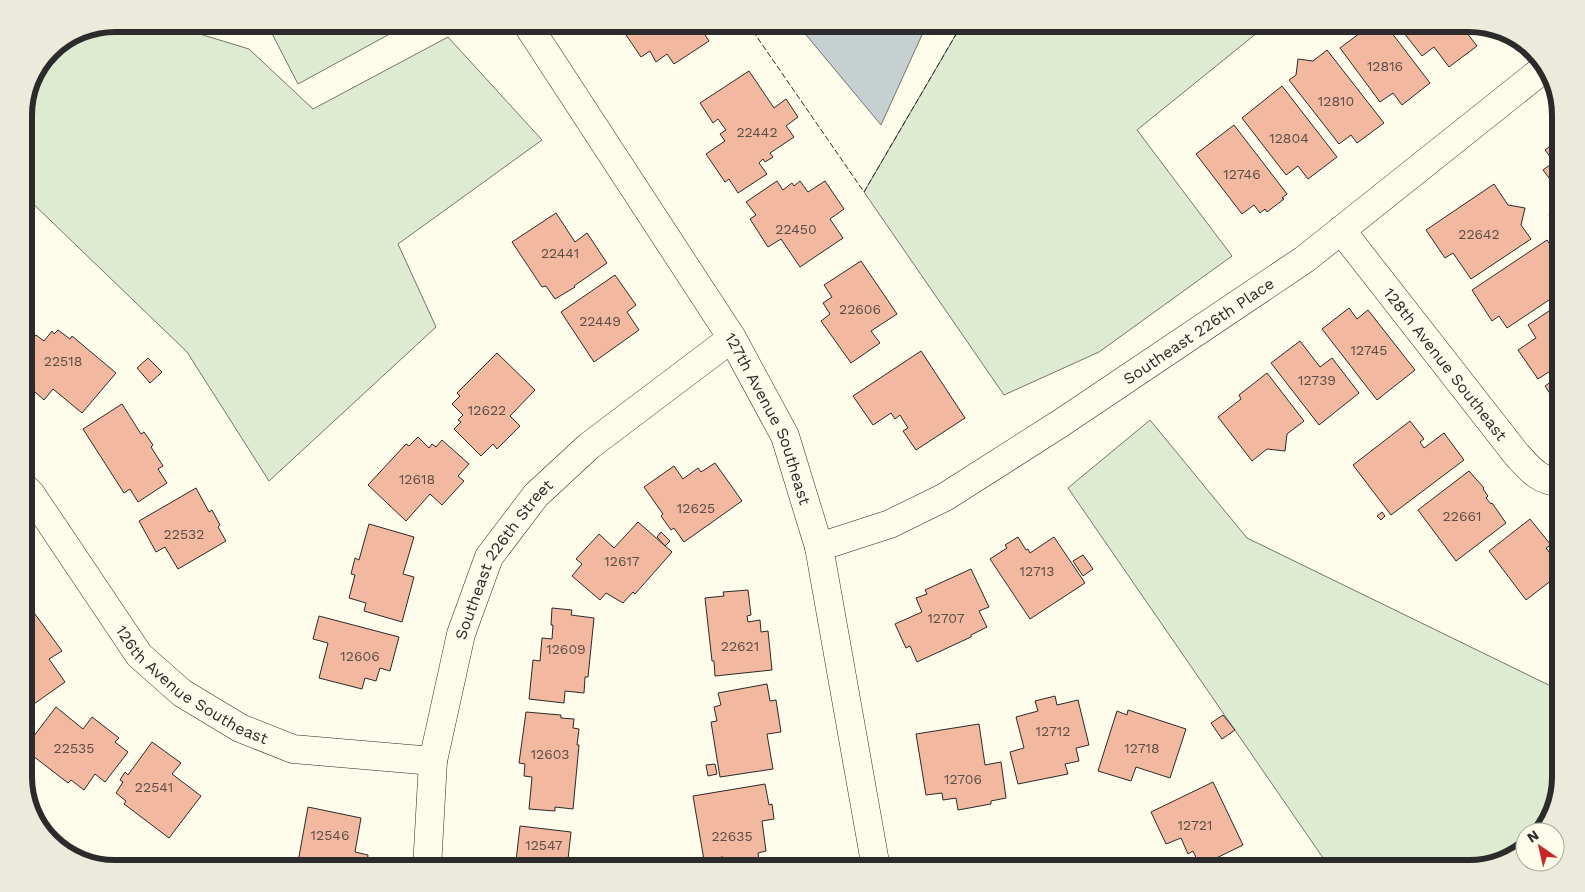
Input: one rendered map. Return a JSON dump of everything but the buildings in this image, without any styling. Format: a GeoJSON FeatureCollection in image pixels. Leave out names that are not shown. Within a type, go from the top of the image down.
{"type":"FeatureCollection","features":[{"type":"Feature","properties":{"kind":"street","name":"127th Avenue Southeast"},"geometry":{"type":"LineString","coordinates":[[531,32],[732,338],[785,436],[819,547],[875,860]]}},
{"type":"Feature","properties":{"kind":"street","name":"Southeast 226th Place"},"geometry":{"type":"LineString","coordinates":[[819,547],[890,524],[945,497],[1086,407],[1305,259],[1540,71]]}},
{"type":"Feature","properties":{"kind":"street","name":"128th Avenue Southeast"},"geometry":{"type":"LineString","coordinates":[[1341,230],[1516,454],[1534,474],[1547,482],[1552,483]]}},
{"type":"Feature","properties":{"kind":"street","name":"Southeast 226th Street"},"geometry":{"type":"LineString","coordinates":[[427,860],[433,761],[461,634],[490,557],[536,496],[589,446],[732,338]]}},
{"type":"Feature","properties":{"kind":"street","name":"126th Avenue Southeast"},"geometry":{"type":"LineString","coordinates":[[33,497],[138,655],[182,693],[240,728],[293,749],[433,761]]}},
{"type":"Feature","properties":{"kind":"green space"},"geometry":{"type":"Polygon","coordinates":[[[115,32],[193,32],[249,49],[313,109],[448,37],[542,140],[398,244],[436,327],[269,481],[187,352],[33,204],[34,99],[46,69],[69,46],[99,34],[115,32]]]}},
{"type":"Feature","properties":{"kind":"green space"},"geometry":{"type":"Polygon","coordinates":[[[271,32],[393,32],[298,84],[271,32]]]}},
{"type":"Feature","properties":{"kind":"green space"},"geometry":{"type":"Polygon","coordinates":[[[960,32],[1258,32],[1137,130],[1232,256],[1099,352],[1004,395],[864,192],[955,36],[960,32]]]}},
{"type":"Feature","properties":{"kind":"green space"},"geometry":{"type":"Polygon","coordinates":[[[1150,420],[1247,538],[1552,687],[1552,788],[1550,798],[1538,822],[1515,822],[1515,845],[1491,857],[1470,860],[1324,860],[1068,488],[1150,420]]]}},
{"type":"Feature","properties":{"kind":"shaded area"},"geometry":{"type":"Polygon","coordinates":[[[804,32],[923,32],[881,125],[804,32]]]}},
{"type":"Feature","properties":{"kind":"fence"},"geometry":{"type":"LineString","coordinates":[[754,32],[864,192],[956,32]]}}]}
